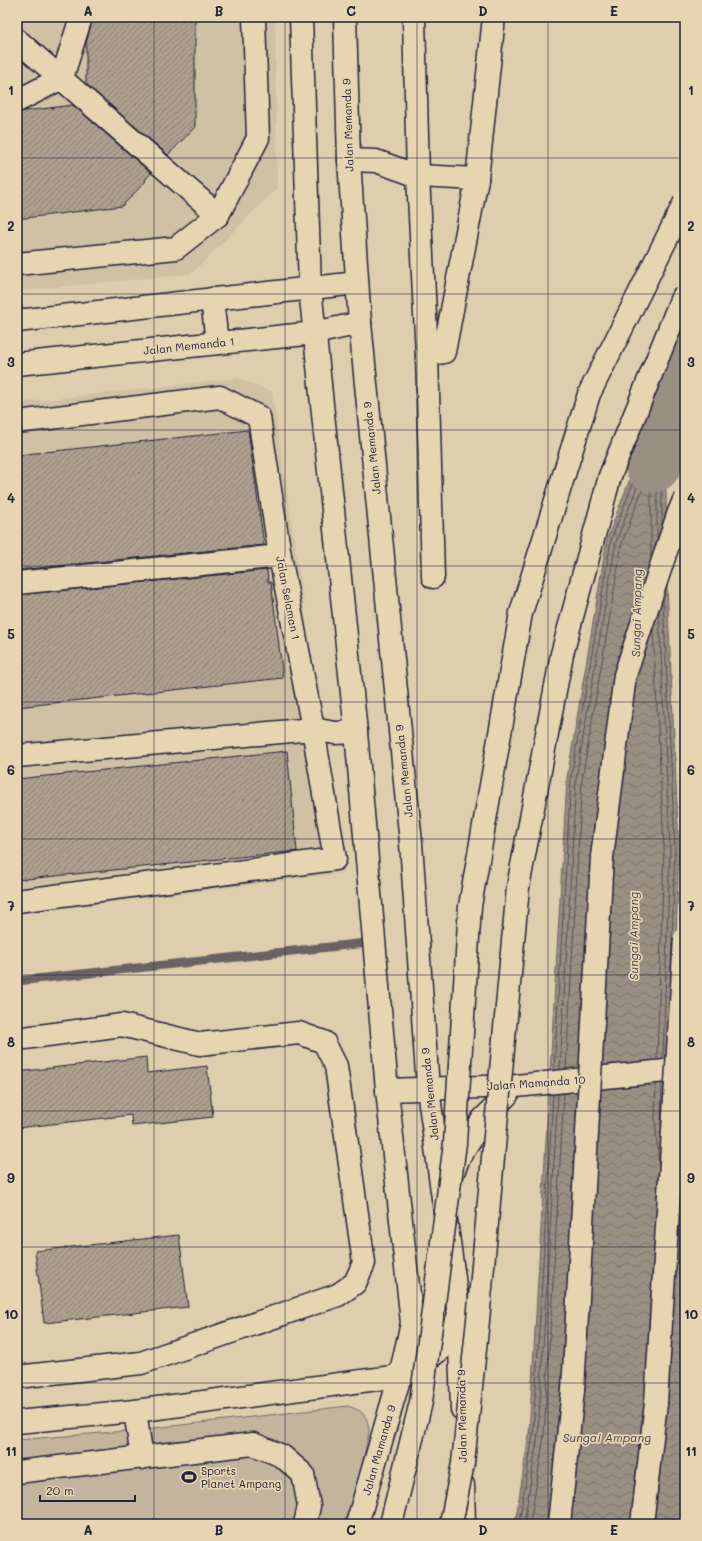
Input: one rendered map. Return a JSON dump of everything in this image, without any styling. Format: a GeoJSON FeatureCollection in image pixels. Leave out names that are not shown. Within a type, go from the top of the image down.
{"type":"FeatureCollection","features":[{"type":"Feature","properties":{"kind":"main road"},"geometry":{"type":"LineString","coordinates":[[17,101],[62,78],[81,17]]}},
{"type":"Feature","properties":{"kind":"main road"},"geometry":{"type":"LineString","coordinates":[[17,264],[176,248],[218,215],[258,138],[254,17]]}},
{"type":"Feature","properties":{"kind":"main road"},"geometry":{"type":"LineString","coordinates":[[301,17],[310,288],[356,732],[387,1090],[412,1322],[400,1376]]}},
{"type":"Feature","properties":{"kind":"main road","name":"Jalan Memanda 9"},"geometry":{"type":"LineString","coordinates":[[345,17],[349,160],[360,323],[411,843],[428,1089],[442,1200],[459,1315],[464,1524]]}},
{"type":"Feature","properties":{"kind":"main road"},"geometry":{"type":"LineString","coordinates":[[414,17],[418,176],[427,355],[433,577]]}},
{"type":"Feature","properties":{"kind":"main road"},"geometry":{"type":"LineString","coordinates":[[427,355],[444,352],[477,179],[494,17]]}},
{"type":"Feature","properties":{"kind":"main road"},"geometry":{"type":"LineString","coordinates":[[17,40],[218,215]]}},
{"type":"Feature","properties":{"kind":"main road"},"geometry":{"type":"LineString","coordinates":[[349,160],[376,161],[418,176],[477,179]]}},
{"type":"Feature","properties":{"kind":"main road"},"geometry":{"type":"LineString","coordinates":[[390,1524],[421,1402],[455,1143],[470,906],[521,613],[589,394],[685,202]]}},
{"type":"Feature","properties":{"kind":"main road"},"geometry":{"type":"LineString","coordinates":[[17,321],[357,283]]}},
{"type":"Feature","properties":{"kind":"main road"},"geometry":{"type":"LineString","coordinates":[[451,1524],[463,1463],[478,1320],[518,887],[562,654],[610,476],[681,300],[685,294]]}},
{"type":"Feature","properties":{"kind":"main road"},"geometry":{"type":"LineString","coordinates":[[212,299],[217,343]]}},
{"type":"Feature","properties":{"kind":"main road","name":"Jalan Memanda 1"},"geometry":{"type":"LineString","coordinates":[[17,364],[315,334],[360,323]]}},
{"type":"Feature","properties":{"kind":"main road","name":"Jalan Selaman 1"},"geometry":{"type":"LineString","coordinates":[[17,422],[220,396],[259,417],[280,556],[313,729],[335,859],[17,901]]}},
{"type":"Feature","properties":{"kind":"main road"},"geometry":{"type":"LineString","coordinates":[[559,1524],[573,1390],[602,857],[625,675],[685,498]]}},
{"type":"Feature","properties":{"kind":"main road"},"geometry":{"type":"LineString","coordinates":[[17,583],[280,556]]}},
{"type":"Feature","properties":{"kind":"main road"},"geometry":{"type":"LineString","coordinates":[[17,756],[313,729],[335,733],[356,732]]}},
{"type":"Feature","properties":{"kind":"main road"},"geometry":{"type":"LineString","coordinates":[[642,1524],[656,1403],[685,938]]}},
{"type":"Feature","properties":{"kind":"main road"},"geometry":{"type":"LineString","coordinates":[[17,1039],[122,1026],[200,1044],[299,1033],[324,1042],[336,1066],[364,1263],[355,1283],[338,1295],[142,1363],[17,1377]]}},
{"type":"Feature","properties":{"kind":"main road","name":"Jalan Mamanda 10"},"geometry":{"type":"LineString","coordinates":[[387,1090],[526,1086],[685,1069]]}},
{"type":"Feature","properties":{"kind":"main road"},"geometry":{"type":"LineString","coordinates":[[442,1200],[459,1157],[483,1118],[526,1086]]}},
{"type":"Feature","properties":{"kind":"main road"},"geometry":{"type":"LineString","coordinates":[[17,1422],[135,1411],[400,1376],[418,1367],[443,1347],[459,1315]]}},
{"type":"Feature","properties":{"kind":"main road","name":"Jalan Mamanda 9"},"geometry":{"type":"LineString","coordinates":[[357,1524],[400,1376]]}},
{"type":"Feature","properties":{"kind":"main road"},"geometry":{"type":"LineString","coordinates":[[135,1411],[142,1458]]}},
{"type":"Feature","properties":{"kind":"main road"},"geometry":{"type":"LineString","coordinates":[[17,1472],[253,1444],[282,1456],[303,1474],[309,1506],[305,1524]]}},
{"type":"Feature","properties":{"kind":"shaded area"},"geometry":{"type":"Polygon","coordinates":[[[17,17],[275,17],[277,188],[191,274],[17,291],[17,17]]]}},
{"type":"Feature","properties":{"kind":"shaded area"},"geometry":{"type":"Polygon","coordinates":[[[238,378],[272,392],[344,873],[17,914],[17,403],[238,378]]]}},
{"type":"Feature","properties":{"kind":"shaded area","name":"Sports Planet Ampang"},"geometry":{"type":"Polygon","coordinates":[[[348,1406],[364,1414],[369,1432],[350,1524],[17,1524],[17,1440],[137,1430],[348,1406]]]}},
{"type":"Feature","properties":{"kind":"water","name":"Sungai Ampang"},"geometry":{"type":"Polygon","coordinates":[[[665,387],[667,586],[679,848],[670,1118],[680,1246],[685,1271],[685,1524],[515,1524],[529,1434],[567,778],[607,539],[665,387]]]}},
{"type":"Feature","properties":{"kind":"building"},"geometry":{"type":"Polygon","coordinates":[[[93,17],[195,17],[195,127],[168,155],[86,84],[86,44],[93,17]]]}},
{"type":"Feature","properties":{"kind":"building"},"geometry":{"type":"Polygon","coordinates":[[[73,105],[151,173],[145,180],[146,181],[122,206],[17,219],[17,113],[73,105]]]}},
{"type":"Feature","properties":{"kind":"building"},"geometry":{"type":"Polygon","coordinates":[[[248,430],[264,545],[17,570],[17,455],[248,430]]]}},
{"type":"Feature","properties":{"kind":"building"},"geometry":{"type":"Polygon","coordinates":[[[267,570],[268,582],[271,582],[283,678],[17,707],[17,595],[267,570]]]}},
{"type":"Feature","properties":{"kind":"building"},"geometry":{"type":"Polygon","coordinates":[[[287,751],[297,851],[17,880],[17,779],[287,751]]]}},
{"type":"Feature","properties":{"kind":"building"},"geometry":{"type":"Polygon","coordinates":[[[146,1057],[147,1073],[207,1066],[213,1117],[132,1126],[131,1115],[17,1128],[17,1072],[146,1057]]]}},
{"type":"Feature","properties":{"kind":"building"},"geometry":{"type":"Polygon","coordinates":[[[179,1235],[188,1307],[44,1323],[35,1251],[179,1235]]]}},
{"type":"Feature","properties":{"kind":"waterway","name":"Sungai Ampang"},"geometry":{"type":"LineString","coordinates":[[653,464],[665,387],[685,356]]}},
{"type":"Feature","properties":{"kind":"waterway"},"geometry":{"type":"LineString","coordinates":[[17,981],[375,942]]}},
{"type":"Feature","properties":{"kind":"place","name":"Sports Planet Ampang"},"geometry":{"type":"Point","coordinates":[189,1477]}}]}
